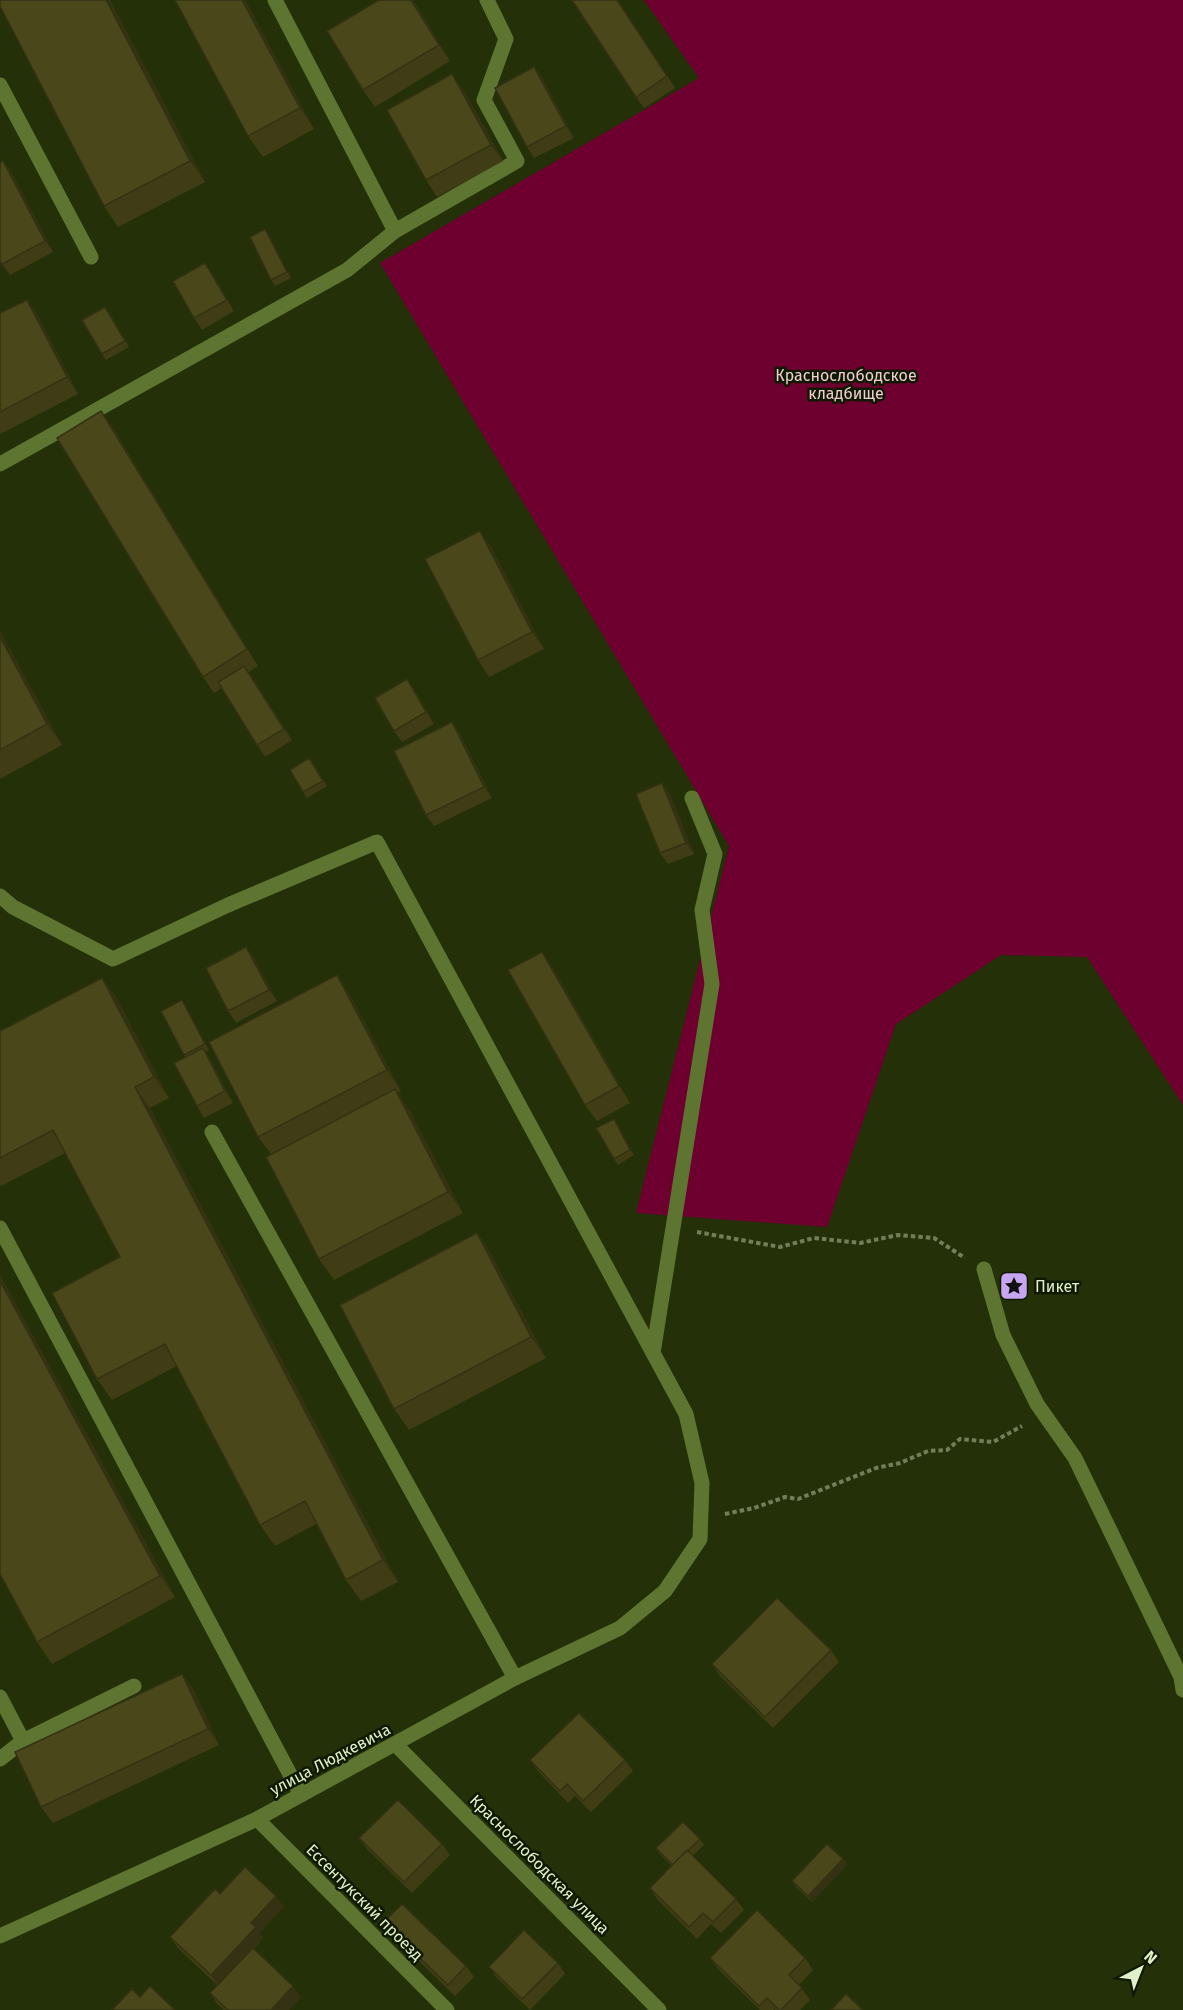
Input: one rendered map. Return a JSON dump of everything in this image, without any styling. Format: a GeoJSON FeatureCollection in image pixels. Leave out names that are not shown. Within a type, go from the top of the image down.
{"type":"FeatureCollection","features":[{"type":"Feature","properties":{"kind":"street"},"geometry":{"type":"LineString","coordinates":[[275,0],[395,231]]}},
{"type":"Feature","properties":{"kind":"street"},"geometry":{"type":"LineString","coordinates":[[0,464],[348,270],[395,231],[517,161],[484,100],[506,39],[487,0]]}},
{"type":"Feature","properties":{"kind":"street"},"geometry":{"type":"LineString","coordinates":[[0,85],[92,257]]}},
{"type":"Feature","properties":{"kind":"street"},"geometry":{"type":"LineString","coordinates":[[653,1353],[712,984],[702,910],[715,854],[692,798]]}},
{"type":"Feature","properties":{"kind":"street","name":"улица Людкевича"},"geometry":{"type":"LineString","coordinates":[[0,896],[13,907],[113,958],[228,905],[377,842],[686,1414],[702,1483],[700,1539],[665,1591],[620,1628],[515,1678],[256,1819],[0,1936]]}},
{"type":"Feature","properties":{"kind":"street"},"geometry":{"type":"LineString","coordinates":[[212,1132],[515,1678]]}},
{"type":"Feature","properties":{"kind":"street"},"geometry":{"type":"LineString","coordinates":[[0,1228],[301,1795]]}},
{"type":"Feature","properties":{"kind":"street"},"geometry":{"type":"LineString","coordinates":[[984,1269],[1003,1335],[1037,1404],[1075,1458],[1181,1677],[1183,1690]]}},
{"type":"Feature","properties":{"kind":"street"},"geometry":{"type":"LineString","coordinates":[[0,1759],[23,1742],[134,1686]]}},
{"type":"Feature","properties":{"kind":"street"},"geometry":{"type":"LineString","coordinates":[[0,1696],[23,1742]]}},
{"type":"Feature","properties":{"kind":"street","name":"Краснослободская улица"},"geometry":{"type":"LineString","coordinates":[[395,1744],[659,2010]]}},
{"type":"Feature","properties":{"kind":"street","name":"Ессентукский проезд"},"geometry":{"type":"LineString","coordinates":[[256,1819],[447,2010]]}},
{"type":"Feature","properties":{"kind":"path"},"geometry":{"type":"LineString","coordinates":[[673,1228],[780,1247],[814,1238],[860,1243],[898,1235],[934,1238],[984,1269]]}},
{"type":"Feature","properties":{"kind":"path"},"geometry":{"type":"LineString","coordinates":[[701,1519],[754,1508],[784,1497],[798,1499],[876,1468],[900,1463],[928,1451],[947,1450],[960,1439],[993,1442],[1014,1429],[1046,1417]]}},
{"type":"Feature","properties":{"kind":"green space","name":"Краснослободское кладбище"},"geometry":{"type":"Polygon","coordinates":[[[644,0],[1183,0],[1183,1105],[1087,957],[1001,955],[896,1024],[827,1227],[636,1213],[729,846],[380,263],[699,78],[644,0]]]}},
{"type":"Feature","properties":{"kind":"building"},"geometry":{"type":"Polygon","coordinates":[[[0,0],[106,0],[190,161],[104,206],[0,6],[0,0]]]}},
{"type":"Feature","properties":{"kind":"building"},"geometry":{"type":"Polygon","coordinates":[[[175,0],[242,0],[300,108],[248,136],[175,0]]]}},
{"type":"Feature","properties":{"kind":"building"},"geometry":{"type":"Polygon","coordinates":[[[379,0],[411,0],[439,45],[363,90],[327,31],[379,0]]]}},
{"type":"Feature","properties":{"kind":"building"},"geometry":{"type":"Polygon","coordinates":[[[572,0],[617,0],[667,76],[636,97],[572,0]]]}},
{"type":"Feature","properties":{"kind":"building"},"geometry":{"type":"Polygon","coordinates":[[[534,67],[566,126],[527,147],[495,88],[534,67]]]}},
{"type":"Feature","properties":{"kind":"building"},"geometry":{"type":"Polygon","coordinates":[[[452,74],[491,145],[426,180],[387,110],[452,74]]]}},
{"type":"Feature","properties":{"kind":"building"},"geometry":{"type":"Polygon","coordinates":[[[3,161],[45,241],[2,264],[0,261],[0,163],[3,161]]]}},
{"type":"Feature","properties":{"kind":"building"},"geometry":{"type":"Polygon","coordinates":[[[265,229],[287,272],[271,280],[250,237],[265,229]]]}},
{"type":"Feature","properties":{"kind":"building"},"geometry":{"type":"Polygon","coordinates":[[[205,263],[227,300],[194,318],[173,281],[205,263]]]}},
{"type":"Feature","properties":{"kind":"building"},"geometry":{"type":"Polygon","coordinates":[[[27,300],[67,377],[0,412],[0,313],[27,300]]]}},
{"type":"Feature","properties":{"kind":"building"},"geometry":{"type":"Polygon","coordinates":[[[105,307],[125,341],[102,354],[82,320],[105,307]]]}},
{"type":"Feature","properties":{"kind":"building"},"geometry":{"type":"Polygon","coordinates":[[[101,411],[247,649],[203,677],[57,438],[101,411]]]}},
{"type":"Feature","properties":{"kind":"building"},"geometry":{"type":"Polygon","coordinates":[[[480,531],[532,632],[478,660],[425,559],[480,531]]]}},
{"type":"Feature","properties":{"kind":"building"},"geometry":{"type":"Polygon","coordinates":[[[0,637],[47,724],[0,750],[0,637]]]}},
{"type":"Feature","properties":{"kind":"building"},"geometry":{"type":"Polygon","coordinates":[[[244,666],[284,729],[257,745],[218,682],[244,666]]]}},
{"type":"Feature","properties":{"kind":"building"},"geometry":{"type":"Polygon","coordinates":[[[407,679],[426,712],[394,731],[375,698],[407,679]]]}},
{"type":"Feature","properties":{"kind":"building"},"geometry":{"type":"Polygon","coordinates":[[[452,722],[484,787],[426,815],[394,751],[452,722]]]}},
{"type":"Feature","properties":{"kind":"building"},"geometry":{"type":"Polygon","coordinates":[[[309,758],[323,781],[303,792],[290,770],[309,758]]]}},
{"type":"Feature","properties":{"kind":"building"},"geometry":{"type":"Polygon","coordinates":[[[662,783],[686,843],[660,853],[636,794],[662,783]]]}},
{"type":"Feature","properties":{"kind":"building"},"geometry":{"type":"Polygon","coordinates":[[[246,947],[269,990],[228,1011],[206,968],[246,947]]]}},
{"type":"Feature","properties":{"kind":"building"},"geometry":{"type":"Polygon","coordinates":[[[542,952],[619,1086],[585,1105],[508,970],[542,952]]]}},
{"type":"Feature","properties":{"kind":"building"},"geometry":{"type":"Polygon","coordinates":[[[337,975],[387,1070],[258,1137],[209,1042],[337,975]]]}},
{"type":"Feature","properties":{"kind":"building"},"geometry":{"type":"Polygon","coordinates":[[[102,978],[154,1077],[135,1087],[383,1560],[346,1580],[305,1501],[260,1525],[165,1344],[97,1379],[52,1293],[120,1257],[53,1130],[0,1158],[0,1031],[102,978]]]}},
{"type":"Feature","properties":{"kind":"building"},"geometry":{"type":"Polygon","coordinates":[[[182,1000],[205,1044],[184,1055],[161,1011],[182,1000]]]}},
{"type":"Feature","properties":{"kind":"building"},"geometry":{"type":"Polygon","coordinates":[[[203,1048],[225,1091],[197,1106],[174,1063],[203,1048]]]}},
{"type":"Feature","properties":{"kind":"building"},"geometry":{"type":"Polygon","coordinates":[[[395,1089],[448,1192],[319,1259],[266,1157],[395,1089]]]}},
{"type":"Feature","properties":{"kind":"building"},"geometry":{"type":"Polygon","coordinates":[[[614,1119],[630,1150],[614,1159],[596,1128],[614,1119]]]}},
{"type":"Feature","properties":{"kind":"building"},"geometry":{"type":"Polygon","coordinates":[[[477,1233],[531,1337],[394,1409],[340,1305],[477,1233]]]}},
{"type":"Feature","properties":{"kind":"building"},"geometry":{"type":"Polygon","coordinates":[[[0,1281],[160,1576],[37,1642],[0,1574],[0,1281]]]}},
{"type":"Feature","properties":{"kind":"building"},"geometry":{"type":"Polygon","coordinates":[[[777,1598],[831,1650],[765,1717],[712,1664],[777,1598]]]}},
{"type":"Feature","properties":{"kind":"building"},"geometry":{"type":"Polygon","coordinates":[[[182,1674],[208,1729],[41,1807],[15,1752],[182,1674]]]}},
{"type":"Feature","properties":{"kind":"building"},"geometry":{"type":"Polygon","coordinates":[[[579,1713],[625,1760],[583,1801],[567,1784],[560,1791],[530,1760],[579,1713]]]}},
{"type":"Feature","properties":{"kind":"building"},"geometry":{"type":"Polygon","coordinates":[[[398,1800],[442,1844],[404,1882],[359,1838],[398,1800]]]}},
{"type":"Feature","properties":{"kind":"building"},"geometry":{"type":"Polygon","coordinates":[[[683,1822],[700,1839],[673,1865],[656,1848],[683,1822]]]}},
{"type":"Feature","properties":{"kind":"building"},"geometry":{"type":"Polygon","coordinates":[[[827,1844],[843,1859],[808,1896],[792,1881],[827,1844]]]}},
{"type":"Feature","properties":{"kind":"building"},"geometry":{"type":"Polygon","coordinates":[[[687,1850],[736,1899],[713,1922],[703,1913],[689,1927],[650,1888],[687,1850]]]}},
{"type":"Feature","properties":{"kind":"building"},"geometry":{"type":"Polygon","coordinates":[[[245,1867],[276,1896],[251,1923],[256,1927],[211,1975],[170,1937],[215,1889],[220,1894],[245,1867]]]}},
{"type":"Feature","properties":{"kind":"building"},"geometry":{"type":"Polygon","coordinates":[[[402,1904],[466,1966],[448,1985],[383,1923],[402,1904]]]}},
{"type":"Feature","properties":{"kind":"building"},"geometry":{"type":"Polygon","coordinates":[[[757,1910],[805,1958],[789,1975],[802,1988],[781,2010],[767,1998],[759,2006],[710,1958],[757,1910]]]}},
{"type":"Feature","properties":{"kind":"building"},"geometry":{"type":"Polygon","coordinates":[[[524,1930],[558,1963],[522,1999],[489,1967],[524,1930]]]}},
{"type":"Feature","properties":{"kind":"building"},"geometry":{"type":"Polygon","coordinates":[[[253,1948],[293,1986],[271,2010],[228,2010],[210,1993],[253,1948]]]}},
{"type":"Feature","properties":{"kind":"building"},"geometry":{"type":"Polygon","coordinates":[[[150,1986],[175,2010],[112,2010],[132,1989],[140,1997],[150,1986]]]}},
{"type":"Feature","properties":{"kind":"building"},"geometry":{"type":"Polygon","coordinates":[[[846,1994],[863,2010],[831,2010],[846,1994]]]}},
{"type":"Feature","properties":{"kind":"place","name":"Пикет"},"geometry":{"type":"Point","coordinates":[1014,1286]}}]}
